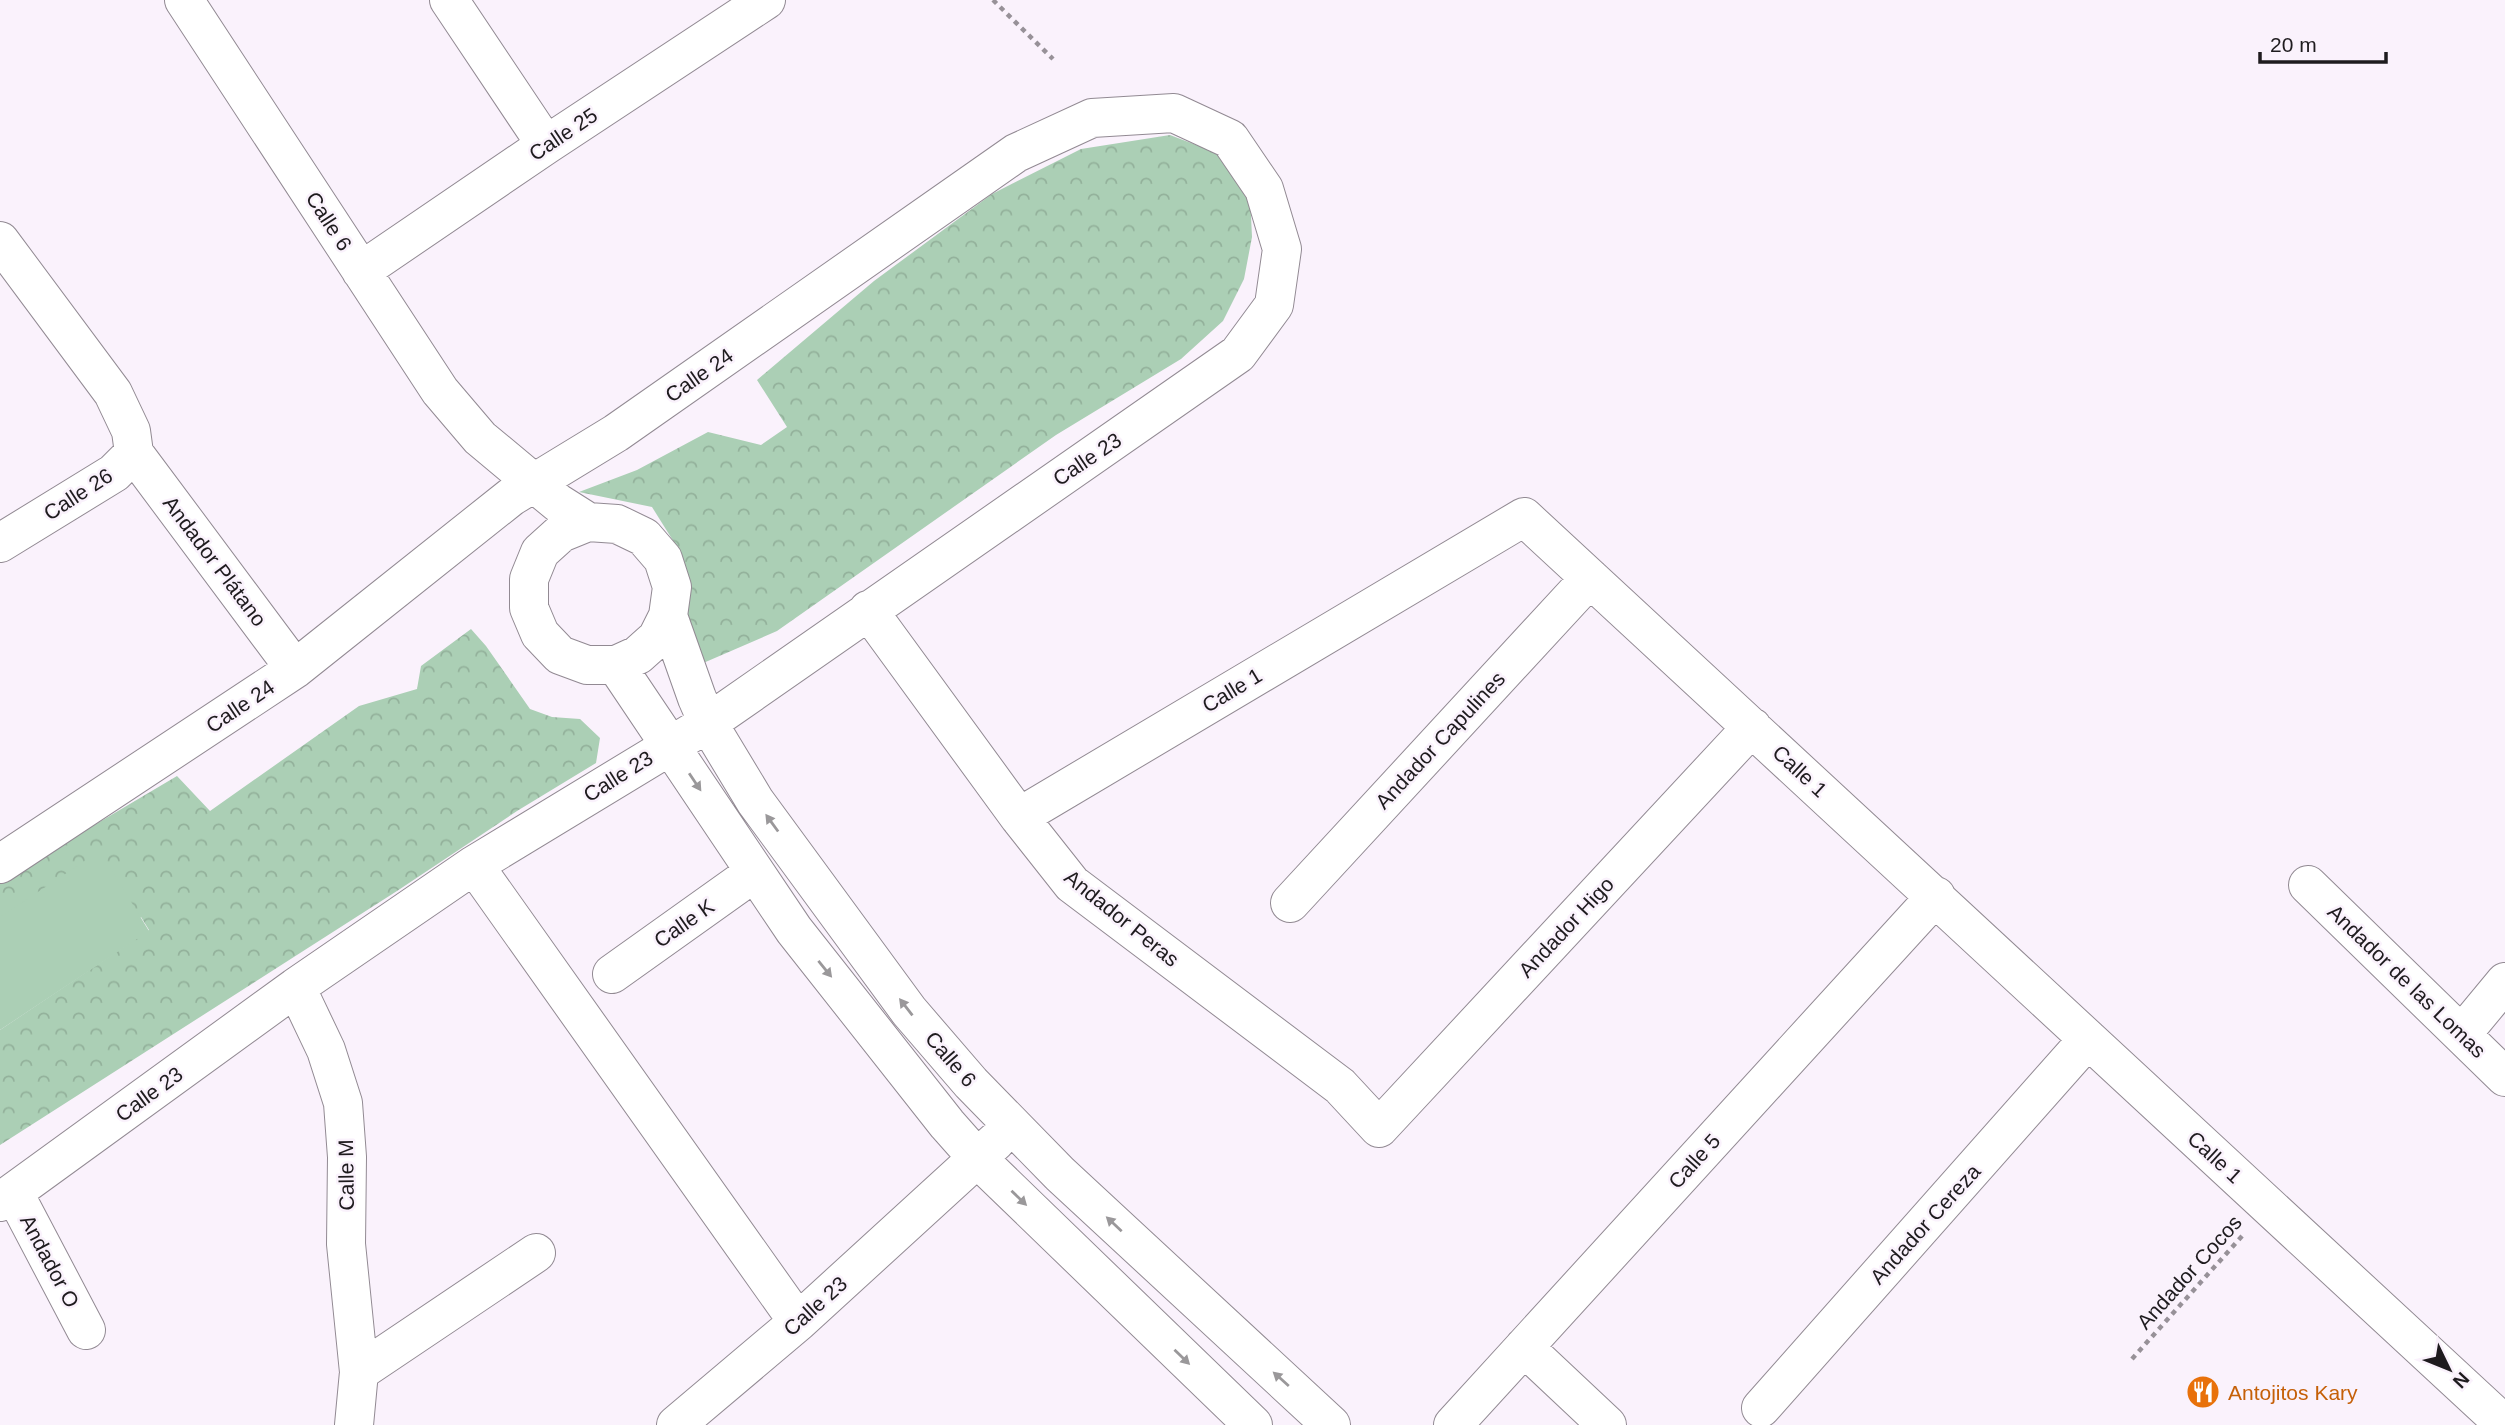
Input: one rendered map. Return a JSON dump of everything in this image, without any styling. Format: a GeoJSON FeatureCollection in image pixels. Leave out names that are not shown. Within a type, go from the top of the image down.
{"type":"FeatureCollection","features":[{"type":"Feature","properties":{"kind":"street","name":"Calle 6"},"geometry":{"type":"LineString","coordinates":[[184,0],[440,391],[522,490],[540,552]]}},
{"type":"Feature","properties":{"kind":"street"},"geometry":{"type":"LineString","coordinates":[[449,0],[546,145]]}},
{"type":"Feature","properties":{"kind":"street","name":"Calle 25"},"geometry":{"type":"LineString","coordinates":[[361,271],[766,0]]}},
{"type":"Feature","properties":{"kind":"street","name":"Calle 24"},"geometry":{"type":"LineString","coordinates":[[0,864],[295,669],[522,490],[616,433],[1016,153],[1092,118],[1174,113],[1230,139],[1264,189],[1282,249],[1274,305],[1238,354]]}},
{"type":"Feature","properties":{"kind":"street","name":"Andador Plátano"},"geometry":{"type":"LineString","coordinates":[[6,261],[113,393],[133,442],[295,669]]}},
{"type":"Feature","properties":{"kind":"street","name":"Calle 23"},"geometry":{"type":"LineString","coordinates":[[7,1198],[296,987],[474,865],[708,723],[1238,354]]}},
{"type":"Feature","properties":{"kind":"street","name":"Calle 26"},"geometry":{"type":"LineString","coordinates":[[0,543],[114,473],[133,442]]}},
{"type":"Feature","properties":{"kind":"street","name":"Calle 6"},"geometry":{"type":"LineString","coordinates":[[522,490],[558,503],[588,523]]}},
{"type":"Feature","properties":{"kind":"street","name":"Calle 1"},"geometry":{"type":"LineString","coordinates":[[1019,817],[1524,517],[2505,1425]]}},
{"type":"Feature","properties":{"kind":"street"},"geometry":{"type":"LineString","coordinates":[[588,523],[618,524],[644,537],[663,559],[672,587],[668,616],[657,638],[638,655],[616,664],[587,665],[560,655],[540,634],[529,608],[529,579],[540,552],[561,533],[588,523]]}},
{"type":"Feature","properties":{"kind":"street","name":"Andador Capulines"},"geometry":{"type":"LineString","coordinates":[[1290,903],[1590,578]]}},
{"type":"Feature","properties":{"kind":"street","name":"Andador Peras"},"geometry":{"type":"LineString","coordinates":[[868,610],[1019,817],[1072,884],[1340,1086],[1379,1128]]}},
{"type":"Feature","properties":{"kind":"street","name":"Calle 6"},"geometry":{"type":"LineString","coordinates":[[668,616],[708,723],[755,801],[909,1011],[971,1083],[1060,1174],[1331,1425]]}},
{"type":"Feature","properties":{"kind":"street","name":"Calle 6"},"geometry":{"type":"LineString","coordinates":[[616,664],[794,930],[947,1124],[978,1159],[1253,1425]]}},
{"type":"Feature","properties":{"kind":"street","name":"Andador Higo"},"geometry":{"type":"LineString","coordinates":[[1379,1128],[1752,727]]}},
{"type":"Feature","properties":{"kind":"street"},"geometry":{"type":"LineString","coordinates":[[474,865],[798,1322]]}},
{"type":"Feature","properties":{"kind":"street","name":"Calle K"},"geometry":{"type":"LineString","coordinates":[[611,974],[755,872]]}},
{"type":"Feature","properties":{"kind":"street","name":"Andador de las Lomas"},"geometry":{"type":"LineString","coordinates":[[2308,885],[2505,1077]]}},
{"type":"Feature","properties":{"kind":"street","name":"Calle 5"},"geometry":{"type":"LineString","coordinates":[[1453,1425],[1936,896]]}},
{"type":"Feature","properties":{"kind":"street"},"geometry":{"type":"LineString","coordinates":[[2462,1034],[2505,982]]}},
{"type":"Feature","properties":{"kind":"street","name":"Calle M"},"geometry":{"type":"LineString","coordinates":[[296,987],[326,1051],[343,1103],[347,1157],[346,1244],[359,1372],[354,1425]]}},
{"type":"Feature","properties":{"kind":"street","name":"Andador Cereza"},"geometry":{"type":"LineString","coordinates":[[1761,1408],[2088,1039]]}},
{"type":"Feature","properties":{"kind":"street","name":"Calle 23"},"geometry":{"type":"LineString","coordinates":[[676,1425],[798,1322],[1013,1126]]}},
{"type":"Feature","properties":{"kind":"street","name":"Andador O"},"geometry":{"type":"LineString","coordinates":[[7,1198],[86,1330]]}},
{"type":"Feature","properties":{"kind":"street"},"geometry":{"type":"LineString","coordinates":[[359,1372],[536,1254]]}},
{"type":"Feature","properties":{"kind":"street"},"geometry":{"type":"LineString","coordinates":[[1524,1347],[1607,1425]]}},
{"type":"Feature","properties":{"kind":"path"},"geometry":{"type":"LineString","coordinates":[[993,0],[1054,59]]}},
{"type":"Feature","properties":{"kind":"path","name":"Andador Cocos"},"geometry":{"type":"LineString","coordinates":[[2132,1359],[2269,1206]]}},
{"type":"Feature","properties":{"kind":"green space"},"geometry":{"type":"Polygon","coordinates":[[[1170,135],[1225,156],[1250,194],[1252,237],[1244,279],[1223,321],[1181,359],[1056,435],[777,631],[694,667],[688,639],[682,555],[652,507],[579,492],[637,470],[708,432],[761,445],[787,427],[757,380],[874,281],[992,194],[1081,149],[1170,135]]]}},
{"type":"Feature","properties":{"kind":"green space"},"geometry":{"type":"Polygon","coordinates":[[[471,629],[530,709],[552,717],[580,719],[600,738],[596,763],[517,811],[0,1145],[0,1030],[149,930],[141,917],[0,1028],[0,875],[91,827],[177,776],[210,811],[359,706],[417,689],[421,666],[471,629]]]}},
{"type":"Feature","properties":{"kind":"green space"},"geometry":{"type":"Polygon","coordinates":[[[100,851],[149,931],[0,1030],[0,917],[100,851]]]}},
{"type":"Feature","properties":{"kind":"place","name":"Antojitos Kary"},"geometry":{"type":"Point","coordinates":[2203,1392]}}]}
